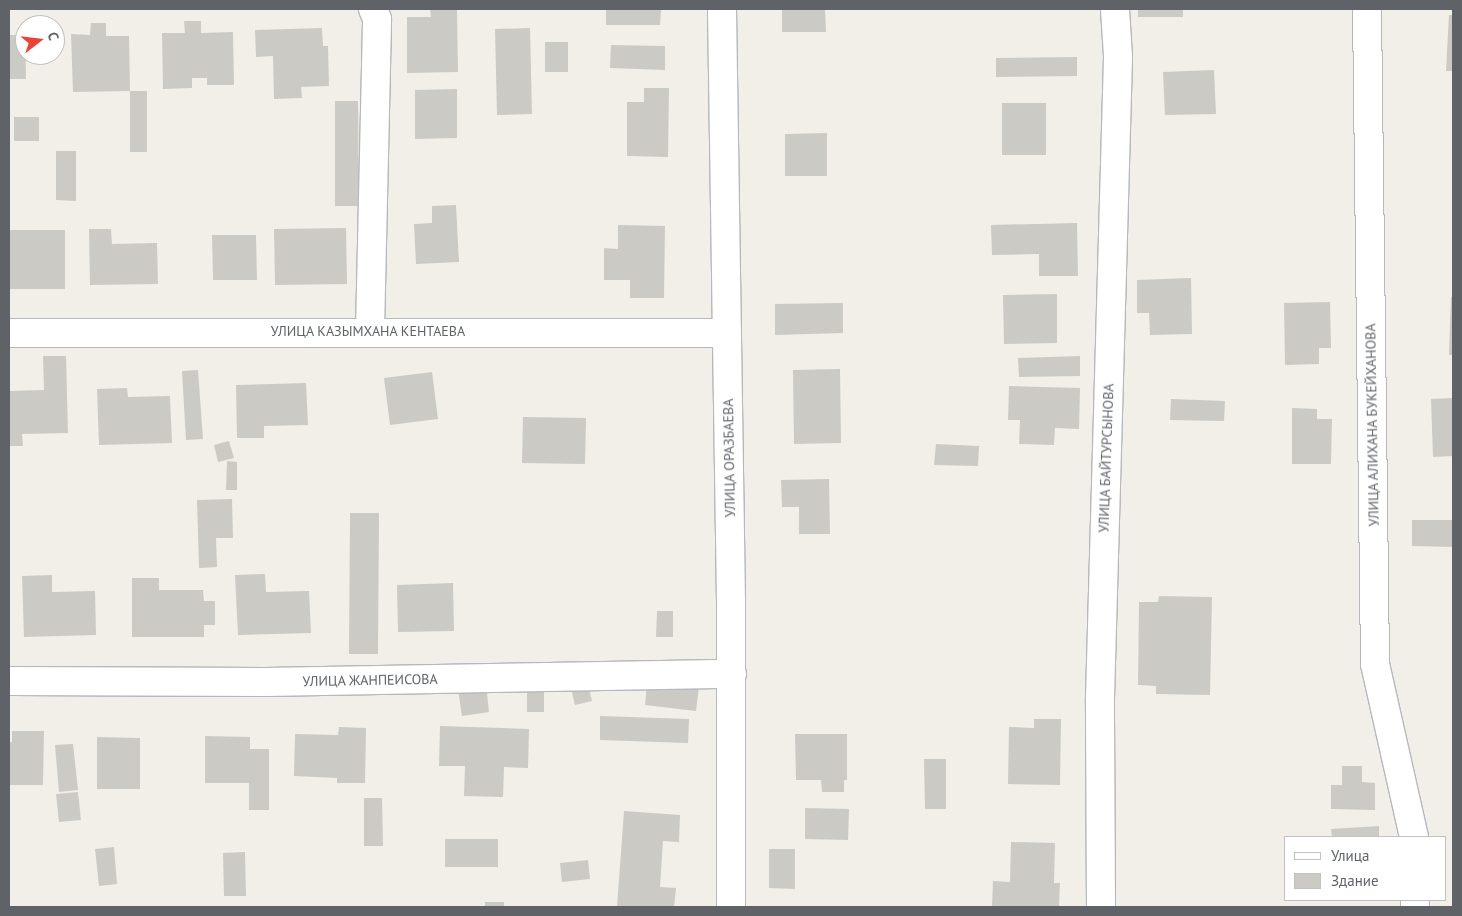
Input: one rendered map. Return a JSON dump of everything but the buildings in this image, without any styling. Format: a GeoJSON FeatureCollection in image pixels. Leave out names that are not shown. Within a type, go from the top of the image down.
{"type":"FeatureCollection","features":[{"type":"Feature","properties":{"kind":"street"},"geometry":{"type":"LineString","coordinates":[[370,331],[377,19],[373,9]]}},
{"type":"Feature","properties":{"kind":"street","name":"УЛИЦА ОРАЗБАЕВА"},"geometry":{"type":"LineString","coordinates":[[722,9],[732,674],[731,907]]}},
{"type":"Feature","properties":{"kind":"street","name":"УЛИЦА БАЙТУРСЫНОВА"},"geometry":{"type":"LineString","coordinates":[[1101,907],[1100,698],[1118,56],[1115,9]]}},
{"type":"Feature","properties":{"kind":"street","name":"УЛИЦА АЛИХАНА БУКЕЙХАНОВА"},"geometry":{"type":"LineString","coordinates":[[1367,9],[1375,664],[1414,836]]}},
{"type":"Feature","properties":{"kind":"street","name":"УЛИЦА КАЗЫМХАНА КЕНТАЕВА"},"geometry":{"type":"LineString","coordinates":[[9,333],[370,331],[727,333]]}},
{"type":"Feature","properties":{"kind":"street","name":"УЛИЦА ЖАНПЕИСОВА"},"geometry":{"type":"LineString","coordinates":[[9,681],[266,682],[732,674]]}}]}
